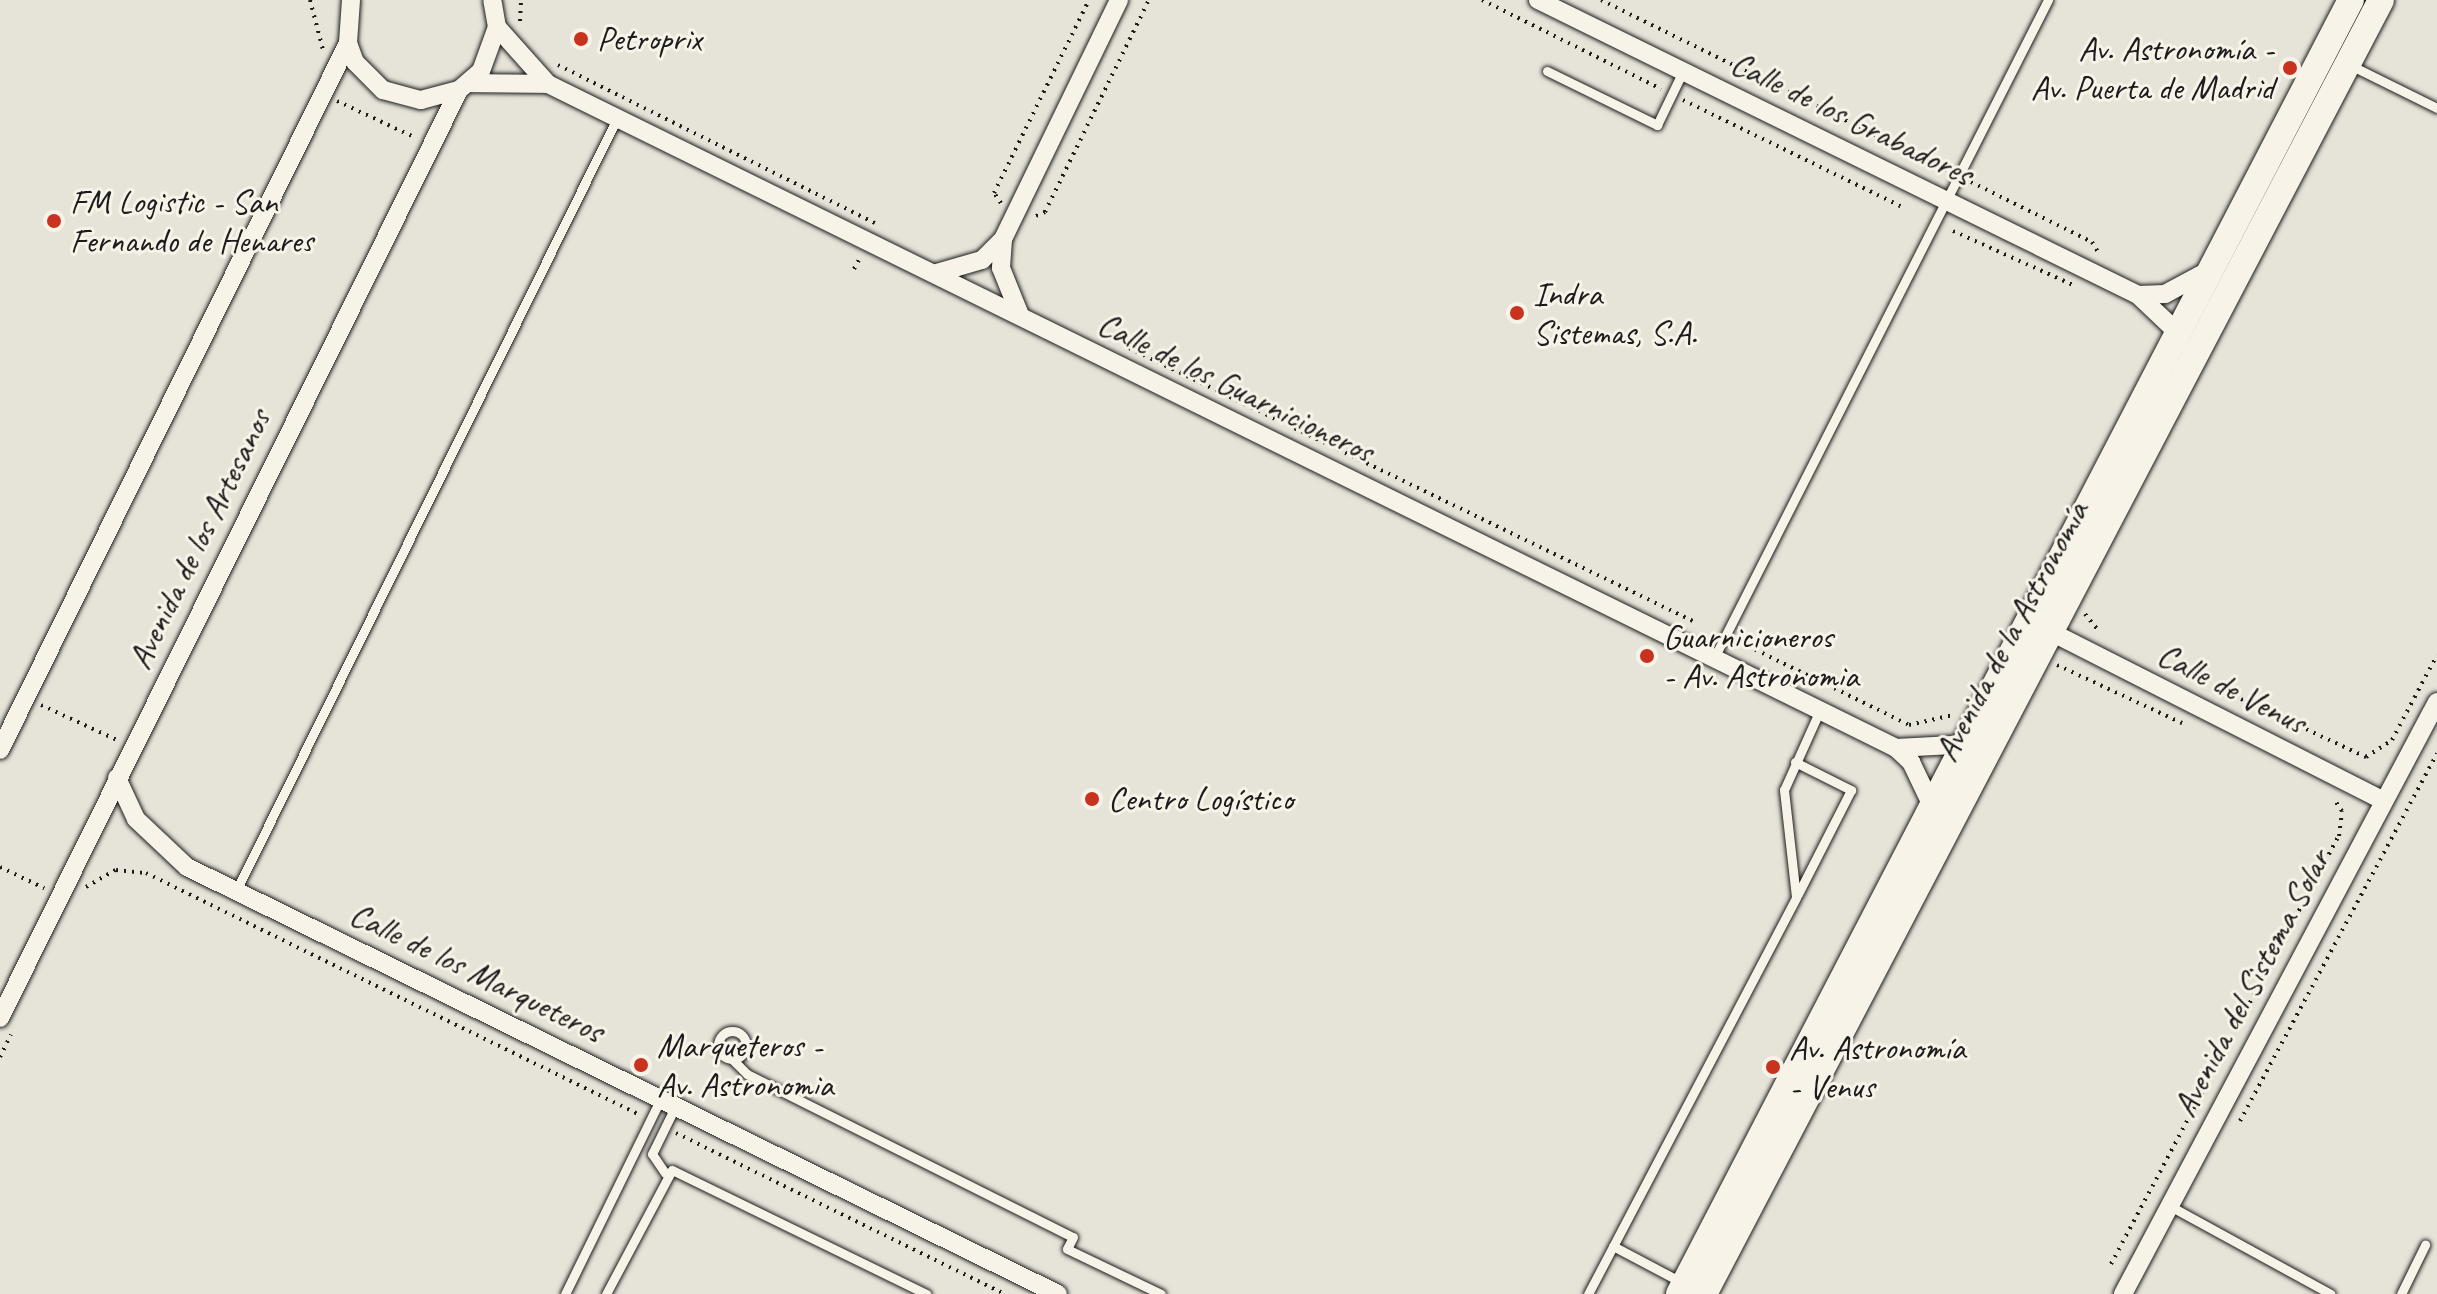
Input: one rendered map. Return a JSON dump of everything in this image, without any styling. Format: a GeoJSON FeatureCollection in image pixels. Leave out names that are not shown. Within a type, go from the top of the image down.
{"type":"FeatureCollection","features":[{"type":"Feature","properties":{"kind":"street"},"geometry":{"type":"LineString","coordinates":[[0,750],[348,43],[351,0]]}},
{"type":"Feature","properties":{"kind":"street"},"geometry":{"type":"LineString","coordinates":[[934,273],[982,260],[1003,239],[1119,0]]}},
{"type":"Feature","properties":{"kind":"street","name":"Avenida de la Astronomía"},"geometry":{"type":"LineString","coordinates":[[1689,1291],[1931,804],[2174,329],[2351,0]]}},
{"type":"Feature","properties":{"kind":"street","name":"Avenida de la Astronomía"},"geometry":{"type":"LineString","coordinates":[[1689,1291],[2053,633],[2381,0]]}},
{"type":"Feature","properties":{"kind":"street","name":"Calle de los Grabadores"},"geometry":{"type":"LineString","coordinates":[[1547,2],[2138,295],[2174,329]]}},
{"type":"Feature","properties":{"kind":"street","name":"Calle de los Guarnicioneros"},"geometry":{"type":"LineString","coordinates":[[497,10],[548,84]]}},
{"type":"Feature","properties":{"kind":"street","name":"Avenida de los Artesanos"},"geometry":{"type":"LineString","coordinates":[[7,1024],[61,896],[117,778],[430,145],[464,86],[487,60],[497,10]]}},
{"type":"Feature","properties":{"kind":"street","name":"Calle de los Guarnicioneros"},"geometry":{"type":"LineString","coordinates":[[348,43],[383,90],[421,100],[464,86],[548,84],[1715,656],[1896,748],[1911,762],[1931,804]]}},
{"type":"Feature","properties":{"kind":"street"},"geometry":{"type":"LineString","coordinates":[[1003,239],[1001,268],[1020,315]]}},
{"type":"Feature","properties":{"kind":"street"},"geometry":{"type":"LineString","coordinates":[[2138,295],[2165,294],[2204,273]]}},
{"type":"Feature","properties":{"kind":"street"},"geometry":{"type":"LineString","coordinates":[[2169,409],[2179,377],[2174,329]]}},
{"type":"Feature","properties":{"kind":"street"},"geometry":{"type":"LineString","coordinates":[[2012,646],[2053,633],[2046,581]]}},
{"type":"Feature","properties":{"kind":"street","name":"Calle de Venus"},"geometry":{"type":"LineString","coordinates":[[2053,633],[2382,800]]}},
{"type":"Feature","properties":{"kind":"street","name":"Avenida del Sistema Solar"},"geometry":{"type":"LineString","coordinates":[[2123,1294],[2382,800],[2437,702]]}},
{"type":"Feature","properties":{"kind":"street","name":"Calle de los Guarnicioneros"},"geometry":{"type":"LineString","coordinates":[[1896,748],[1962,746],[1995,740]]}},
{"type":"Feature","properties":{"kind":"street","name":"Calle de los Marqueteros"},"geometry":{"type":"LineString","coordinates":[[117,778],[152,839],[187,867],[1058,1294]]}},
{"type":"Feature","properties":{"kind":"lane"},"geometry":{"type":"LineString","coordinates":[[1715,656],[2048,0]]}},
{"type":"Feature","properties":{"kind":"lane"},"geometry":{"type":"LineString","coordinates":[[2350,65],[2437,108]]}},
{"type":"Feature","properties":{"kind":"lane"},"geometry":{"type":"LineString","coordinates":[[1547,71],[1657,125],[1683,71]]}},
{"type":"Feature","properties":{"kind":"lane"},"geometry":{"type":"LineString","coordinates":[[236,891],[617,118]]}},
{"type":"Feature","properties":{"kind":"lane"},"geometry":{"type":"LineString","coordinates":[[1796,897],[1784,790],[1821,710]]}},
{"type":"Feature","properties":{"kind":"lane"},"geometry":{"type":"LineString","coordinates":[[1588,1294],[1851,790],[1795,762]]}},
{"type":"Feature","properties":{"kind":"lane"},"geometry":{"type":"LineString","coordinates":[[732,1059],[747,1074],[1073,1237],[1067,1249],[1161,1294]]}},
{"type":"Feature","properties":{"kind":"lane"},"geometry":{"type":"LineString","coordinates":[[565,1294],[650,1120],[669,1101]]}},
{"type":"Feature","properties":{"kind":"lane"},"geometry":{"type":"LineString","coordinates":[[669,1101],[665,1128],[652,1162],[665,1173],[926,1294]]}},
{"type":"Feature","properties":{"kind":"lane"},"geometry":{"type":"LineString","coordinates":[[606,1294],[665,1173]]}},
{"type":"Feature","properties":{"kind":"lane"},"geometry":{"type":"LineString","coordinates":[[2170,1206],[2331,1294]]}},
{"type":"Feature","properties":{"kind":"lane"},"geometry":{"type":"LineString","coordinates":[[2401,1294],[2425,1245]]}},
{"type":"Feature","properties":{"kind":"lane"},"geometry":{"type":"LineString","coordinates":[[1613,1246],[1689,1291]]}},
{"type":"Feature","properties":{"kind":"path"},"geometry":{"type":"LineString","coordinates":[[521,0],[524,32]]}},
{"type":"Feature","properties":{"kind":"path"},"geometry":{"type":"LineString","coordinates":[[996,216],[1003,205],[994,193],[1089,0]]}},
{"type":"Feature","properties":{"kind":"path"},"geometry":{"type":"LineString","coordinates":[[1026,227],[1045,212],[1149,0]]}},
{"type":"Feature","properties":{"kind":"path"},"geometry":{"type":"LineString","coordinates":[[1482,0],[1900,206]]}},
{"type":"Feature","properties":{"kind":"path"},"geometry":{"type":"LineString","coordinates":[[1601,0],[2092,242],[2108,258]]}},
{"type":"Feature","properties":{"kind":"path"},"geometry":{"type":"LineString","coordinates":[[542,59],[891,232]]}},
{"type":"Feature","properties":{"kind":"path"},"geometry":{"type":"LineString","coordinates":[[322,94],[430,145]]}},
{"type":"Feature","properties":{"kind":"path"},"geometry":{"type":"LineString","coordinates":[[1953,231],[2070,288],[2088,289]]}},
{"type":"Feature","properties":{"kind":"path"},"geometry":{"type":"LineString","coordinates":[[1125,348],[1697,623]]}},
{"type":"Feature","properties":{"kind":"path"},"geometry":{"type":"LineString","coordinates":[[2084,615],[2097,629]]}},
{"type":"Feature","properties":{"kind":"path"},"geometry":{"type":"LineString","coordinates":[[1748,646],[1909,725],[1940,721],[1962,708]]}},
{"type":"Feature","properties":{"kind":"path"},"geometry":{"type":"LineString","coordinates":[[2241,699],[2366,757],[2392,740],[2437,655]]}},
{"type":"Feature","properties":{"kind":"path"},"geometry":{"type":"LineString","coordinates":[[2057,665],[2189,726]]}},
{"type":"Feature","properties":{"kind":"path"},"geometry":{"type":"LineString","coordinates":[[2191,674],[2207,682]]}},
{"type":"Feature","properties":{"kind":"path"},"geometry":{"type":"LineString","coordinates":[[27,698],[132,747]]}},
{"type":"Feature","properties":{"kind":"path"},"geometry":{"type":"LineString","coordinates":[[2240,1121],[2437,753]]}},
{"type":"Feature","properties":{"kind":"path"},"geometry":{"type":"LineString","coordinates":[[2111,1264],[2339,836],[2342,811],[2330,795]]}},
{"type":"Feature","properties":{"kind":"path"},"geometry":{"type":"LineString","coordinates":[[0,867],[75,903],[100,876],[116,870],[146,873],[650,1120]]}},
{"type":"Feature","properties":{"kind":"path"},"geometry":{"type":"LineString","coordinates":[[0,1057],[7,1024]]}},
{"type":"Feature","properties":{"kind":"path"},"geometry":{"type":"LineString","coordinates":[[665,1128],[1005,1294]]}},
{"type":"Feature","properties":{"kind":"shaded area"},"geometry":{"type":"Polygon","coordinates":[[[0,0],[2351,0],[1679,1294],[0,1294],[0,0]]]}},
{"type":"Feature","properties":{"kind":"shaded area"},"geometry":{"type":"Polygon","coordinates":[[[2381,0],[2437,0],[2437,1294],[1704,1294],[2381,0]]]}},
{"type":"Feature","properties":{"kind":"place","name":"Petroprix"},"geometry":{"type":"Point","coordinates":[581,39]}},
{"type":"Feature","properties":{"kind":"place","name":"Av. Astronomía - Av. Puerta de Madrid"},"geometry":{"type":"Point","coordinates":[2290,68]}},
{"type":"Feature","properties":{"kind":"place","name":"FM Logistic - San Fernando de Henares"},"geometry":{"type":"Point","coordinates":[54,221]}},
{"type":"Feature","properties":{"kind":"place","name":"Indra Sistemas, S.A."},"geometry":{"type":"Point","coordinates":[1517,313]}},
{"type":"Feature","properties":{"kind":"place","name":"Guarnicioneros - Av. Astronomia"},"geometry":{"type":"Point","coordinates":[1647,656]}},
{"type":"Feature","properties":{"kind":"place","name":"Centro Logístico"},"geometry":{"type":"Point","coordinates":[1092,799]}},
{"type":"Feature","properties":{"kind":"place","name":"Marqueteros - Av. Astronomia"},"geometry":{"type":"Point","coordinates":[641,1065]}},
{"type":"Feature","properties":{"kind":"place","name":"Av. Astronomía - Venus"},"geometry":{"type":"Point","coordinates":[1773,1067]}}]}
